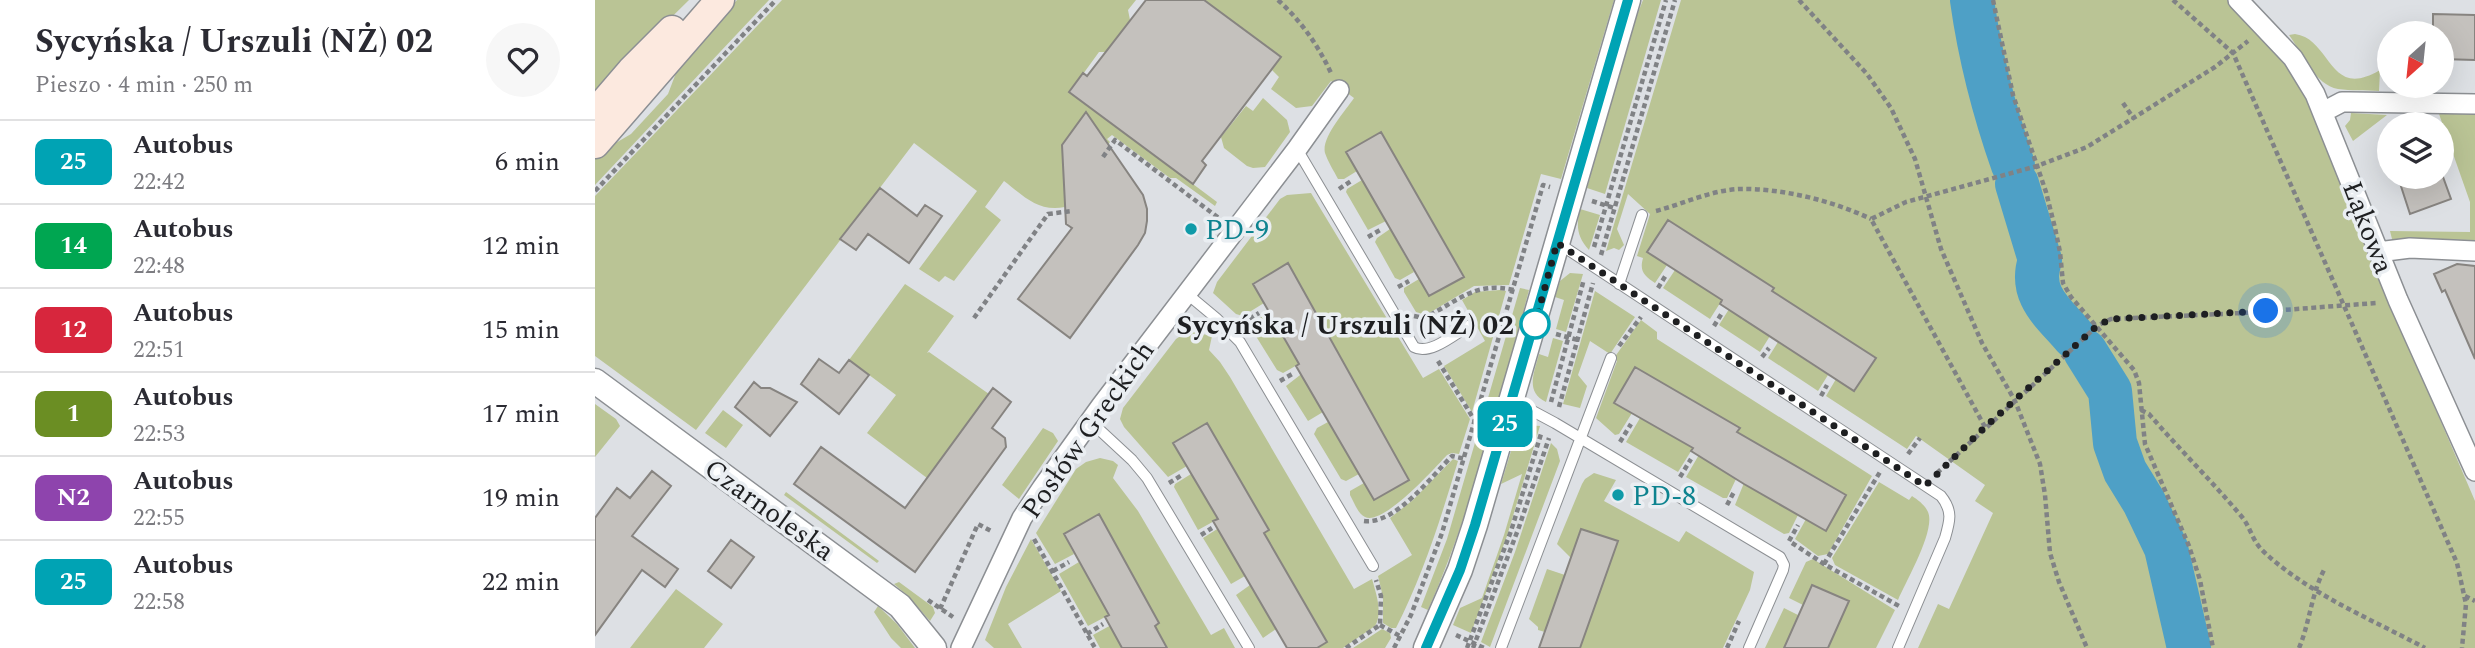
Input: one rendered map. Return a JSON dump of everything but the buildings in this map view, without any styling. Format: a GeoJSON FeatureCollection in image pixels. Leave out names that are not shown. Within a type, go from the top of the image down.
{"type":"FeatureCollection","features":[{"type":"Feature","properties":{"kind":"main road"},"geometry":{"type":"LineString","coordinates":[[595,113],[631,71],[705,0]]}},
{"type":"Feature","properties":{"kind":"main road"},"geometry":{"type":"LineString","coordinates":[[595,144],[720,0]]}},
{"type":"Feature","properties":{"kind":"street"},"geometry":{"type":"LineString","coordinates":[[1426,648],[1460,570],[1628,0]]}},
{"type":"Feature","properties":{"kind":"street","name":"Łąkowa"},"geometry":{"type":"LineString","coordinates":[[2238,0],[2293,58],[2315,94],[2398,300],[2475,471]]}},
{"type":"Feature","properties":{"kind":"street","name":"Posłów Greckich"},"geometry":{"type":"LineString","coordinates":[[961,648],[1022,534],[1042,488],[1339,90]]}},
{"type":"Feature","properties":{"kind":"street"},"geometry":{"type":"LineString","coordinates":[[2323,112],[2342,102],[2475,104]]}},
{"type":"Feature","properties":{"kind":"street"},"geometry":{"type":"LineString","coordinates":[[2378,252],[2410,248],[2475,251]]}},
{"type":"Feature","properties":{"kind":"street","name":"Czarnoleska"},"geometry":{"type":"LineString","coordinates":[[595,381],[900,606],[930,643]]}},
{"type":"Feature","properties":{"kind":"lane"},"geometry":{"type":"LineString","coordinates":[[1297,149],[1414,346],[1425,350],[1431,348],[1470,325]]}},
{"type":"Feature","properties":{"kind":"lane"},"geometry":{"type":"LineString","coordinates":[[1619,284],[1641,215]]}},
{"type":"Feature","properties":{"kind":"lane"},"geometry":{"type":"LineString","coordinates":[[1557,243],[1941,496],[1947,504],[1950,520],[1898,648]]}},
{"type":"Feature","properties":{"kind":"lane"},"geometry":{"type":"LineString","coordinates":[[1186,293],[1240,342],[1373,566]]}},
{"type":"Feature","properties":{"kind":"lane"},"geometry":{"type":"LineString","coordinates":[[1501,648],[1611,358]]}},
{"type":"Feature","properties":{"kind":"lane"},"geometry":{"type":"LineString","coordinates":[[1511,404],[1527,408],[1550,420],[1780,557],[1783,570],[1749,648]]}},
{"type":"Feature","properties":{"kind":"lane"},"geometry":{"type":"LineString","coordinates":[[1091,422],[1132,460],[1147,478],[1249,648]]}},
{"type":"Feature","properties":{"kind":"path"},"geometry":{"type":"LineString","coordinates":[[595,191],[776,0]]}},
{"type":"Feature","properties":{"kind":"path"},"geometry":{"type":"LineString","coordinates":[[1278,0],[1294,15],[1321,51],[1339,90]]}},
{"type":"Feature","properties":{"kind":"path"},"geometry":{"type":"LineString","coordinates":[[1467,648],[1578,340],[1593,267],[1666,0]]}},
{"type":"Feature","properties":{"kind":"path"},"geometry":{"type":"LineString","coordinates":[[1473,648],[1519,527],[1550,420],[1568,338],[1593,267],[1675,0]]}},
{"type":"Feature","properties":{"kind":"path"},"geometry":{"type":"LineString","coordinates":[[1799,0],[1867,74],[1891,108],[1915,159],[1928,196],[1941,249],[1982,343],[2015,401],[2040,464],[2050,553],[2059,583],[2087,648]]}},
{"type":"Feature","properties":{"kind":"path"},"geometry":{"type":"LineString","coordinates":[[1993,0],[2013,95],[2058,240],[2063,283],[2071,297],[2134,370],[2139,383],[2145,444],[2189,546],[2200,580],[2213,648]]}},
{"type":"Feature","properties":{"kind":"path"},"geometry":{"type":"LineString","coordinates":[[2173,0],[2233,53],[2457,563],[2465,595],[2466,629],[2462,648]]}},
{"type":"Feature","properties":{"kind":"path"},"geometry":{"type":"LineString","coordinates":[[1871,219],[1906,202],[2037,166],[2087,147],[2215,68],[2266,28]]}},
{"type":"Feature","properties":{"kind":"path"},"geometry":{"type":"LineString","coordinates":[[2123,103],[2134,119]]}},
{"type":"Feature","properties":{"kind":"path"},"geometry":{"type":"LineString","coordinates":[[1103,157],[1115,140],[1235,230]]}},
{"type":"Feature","properties":{"kind":"path"},"geometry":{"type":"LineString","coordinates":[[1332,177],[1345,200]]}},
{"type":"Feature","properties":{"kind":"path"},"geometry":{"type":"LineString","coordinates":[[1339,189],[1351,181]]}},
{"type":"Feature","properties":{"kind":"path"},"geometry":{"type":"LineString","coordinates":[[1641,215],[1703,196],[1739,189],[1795,195],[1845,206],[1871,219],[1985,427]]}},
{"type":"Feature","properties":{"kind":"path"},"geometry":{"type":"LineString","coordinates":[[974,318],[1048,214],[1072,211]]}},
{"type":"Feature","properties":{"kind":"path"},"geometry":{"type":"LineString","coordinates":[[1362,229],[1373,247]]}},
{"type":"Feature","properties":{"kind":"path"},"geometry":{"type":"LineString","coordinates":[[1368,237],[1380,230]]}},
{"type":"Feature","properties":{"kind":"path"},"geometry":{"type":"LineString","coordinates":[[1658,288],[1666,275]]}},
{"type":"Feature","properties":{"kind":"path"},"geometry":{"type":"LineString","coordinates":[[1391,278],[1403,299]]}},
{"type":"Feature","properties":{"kind":"path"},"geometry":{"type":"LineString","coordinates":[[1397,288],[1409,281]]}},
{"type":"Feature","properties":{"kind":"path"},"geometry":{"type":"LineString","coordinates":[[1409,309],[1414,316],[1424,318],[1477,289],[1501,287],[1514,290]]}},
{"type":"Feature","properties":{"kind":"path"},"geometry":{"type":"LineString","coordinates":[[1925,486],[1985,427],[2097,326],[2111,319],[2344,306],[2398,300]]}},
{"type":"Feature","properties":{"kind":"path"},"geometry":{"type":"LineString","coordinates":[[1249,333],[1241,324],[1259,313]]}},
{"type":"Feature","properties":{"kind":"path"},"geometry":{"type":"LineString","coordinates":[[1714,326],[1722,313]]}},
{"type":"Feature","properties":{"kind":"path"},"geometry":{"type":"LineString","coordinates":[[1611,358],[1640,316],[1648,322]]}},
{"type":"Feature","properties":{"kind":"path"},"geometry":{"type":"LineString","coordinates":[[1555,334],[1578,340]]}},
{"type":"Feature","properties":{"kind":"path"},"geometry":{"type":"LineString","coordinates":[[1431,348],[1475,421]]}},
{"type":"Feature","properties":{"kind":"path"},"geometry":{"type":"LineString","coordinates":[[1762,358],[1769,348]]}},
{"type":"Feature","properties":{"kind":"path"},"geometry":{"type":"LineString","coordinates":[[1274,371],[1280,381],[1294,373]]}},
{"type":"Feature","properties":{"kind":"path"},"geometry":{"type":"LineString","coordinates":[[1821,396],[1827,385]]}},
{"type":"Feature","properties":{"kind":"path"},"geometry":{"type":"LineString","coordinates":[[2141,410],[2148,414],[2245,520],[2255,542],[2282,568],[2425,648]]}},
{"type":"Feature","properties":{"kind":"path"},"geometry":{"type":"LineString","coordinates":[[1620,442],[1631,424]]}},
{"type":"Feature","properties":{"kind":"path"},"geometry":{"type":"LineString","coordinates":[[1359,517],[1370,522],[1387,516],[1409,500],[1452,456],[1465,459]]}},
{"type":"Feature","properties":{"kind":"path"},"geometry":{"type":"LineString","coordinates":[[1680,477],[1691,458]]}},
{"type":"Feature","properties":{"kind":"path"},"geometry":{"type":"LineString","coordinates":[[1160,473],[1175,494]]}},
{"type":"Feature","properties":{"kind":"path"},"geometry":{"type":"LineString","coordinates":[[1824,564],[1880,473]]}},
{"type":"Feature","properties":{"kind":"path"},"geometry":{"type":"LineString","coordinates":[[1169,484],[1182,475]]}},
{"type":"Feature","properties":{"kind":"path"},"geometry":{"type":"LineString","coordinates":[[1727,505],[1735,490]]}},
{"type":"Feature","properties":{"kind":"path"},"geometry":{"type":"LineString","coordinates":[[930,643],[978,524],[992,532],[1022,534],[1053,571],[1095,648]]}},
{"type":"Feature","properties":{"kind":"path"},"geometry":{"type":"LineString","coordinates":[[1193,525],[1205,547]]}},
{"type":"Feature","properties":{"kind":"path"},"geometry":{"type":"LineString","coordinates":[[1789,541],[1798,525]]}},
{"type":"Feature","properties":{"kind":"path"},"geometry":{"type":"LineString","coordinates":[[1199,536],[1212,528]]}},
{"type":"Feature","properties":{"kind":"path"},"geometry":{"type":"LineString","coordinates":[[1053,571],[1069,562]]}},
{"type":"Feature","properties":{"kind":"path"},"geometry":{"type":"LineString","coordinates":[[1373,566],[1381,596],[1380,625]]}},
{"type":"Feature","properties":{"kind":"path"},"geometry":{"type":"LineString","coordinates":[[2299,648],[2310,618],[2315,588],[2324,570]]}},
{"type":"Feature","properties":{"kind":"path"},"geometry":{"type":"LineString","coordinates":[[2465,595],[2475,601]]}},
{"type":"Feature","properties":{"kind":"path"},"geometry":{"type":"LineString","coordinates":[[1882,598],[1899,606]]}},
{"type":"Feature","properties":{"kind":"path"},"geometry":{"type":"LineString","coordinates":[[1087,634],[1103,624]]}},
{"type":"Feature","properties":{"kind":"path"},"geometry":{"type":"LineString","coordinates":[[1380,625],[1401,636]]}},
{"type":"Feature","properties":{"kind":"path"},"geometry":{"type":"LineString","coordinates":[[1346,648],[1380,625]]}},
{"type":"Feature","properties":{"kind":"green space"},"geometry":{"type":"Polygon","coordinates":[[[595,0],[689,0],[623,65],[595,98],[595,0]]]}},
{"type":"Feature","properties":{"kind":"green space"},"geometry":{"type":"Polygon","coordinates":[[[737,0],[769,0],[595,185],[595,159],[602,151],[631,134],[668,94],[679,65],[737,0]]]}},
{"type":"Feature","properties":{"kind":"green space"},"geometry":{"type":"Polygon","coordinates":[[[782,0],[1136,0],[1128,10],[1130,20],[1106,52],[1099,52],[1070,92],[1217,202],[1215,206],[1176,178],[1170,178],[1112,135],[1107,139],[1110,142],[1104,149],[1075,128],[1062,145],[1065,207],[1039,205],[1025,198],[1004,181],[985,207],[1001,220],[954,281],[945,276],[939,282],[919,269],[977,191],[914,143],[696,430],[595,356],[595,196],[782,0]]]}},
{"type":"Feature","properties":{"kind":"green space"},"geometry":{"type":"Polygon","coordinates":[[[1204,0],[1614,0],[1561,179],[1541,174],[1509,285],[1474,286],[1426,315],[1416,312],[1404,288],[1419,279],[1429,296],[1463,276],[1381,132],[1346,152],[1357,171],[1344,179],[1338,179],[1326,156],[1325,147],[1335,125],[1354,98],[1331,81],[1312,106],[1296,108],[1271,89],[1279,77],[1272,70],[1281,57],[1204,0]]]}},
{"type":"Feature","properties":{"kind":"green space"},"geometry":{"type":"Polygon","coordinates":[[[1643,0],[1661,0],[1605,194],[1587,188],[1630,33],[1643,0]]]}},
{"type":"Feature","properties":{"kind":"green space"},"geometry":{"type":"Polygon","coordinates":[[[1681,0],[2227,0],[2283,58],[2307,96],[2389,301],[2475,501],[2475,648],[1918,648],[1938,604],[1949,609],[1993,513],[1975,501],[1985,485],[1916,436],[1907,449],[1826,396],[1836,379],[1855,391],[1875,358],[1772,291],[1667,265],[1655,283],[1648,278],[1642,270],[1643,258],[1637,256],[1650,214],[1628,194],[1617,229],[1624,245],[1619,250],[1614,248],[1606,251],[1681,0]]]}},
{"type":"Feature","properties":{"kind":"green space"},"geometry":{"type":"Polygon","coordinates":[[[2289,35],[2307,38],[2340,74],[2350,78],[2363,78],[2377,71],[2377,91],[2338,89],[2322,81],[2289,35]]]}},
{"type":"Feature","properties":{"kind":"green space"},"geometry":{"type":"Polygon","coordinates":[[[1263,98],[1287,120],[1290,132],[1265,167],[1253,168],[1224,148],[1221,137],[1246,106],[1253,111],[1263,98]]]}},
{"type":"Feature","properties":{"kind":"green space"},"geometry":{"type":"Polygon","coordinates":[[[2351,113],[2377,114],[2377,123],[2353,141],[2345,126],[2351,113]]]}},
{"type":"Feature","properties":{"kind":"green space"},"geometry":{"type":"Polygon","coordinates":[[[2454,114],[2475,114],[2475,240],[2392,239],[2390,231],[2470,232],[2470,202],[2454,157],[2454,114]]]}},
{"type":"Feature","properties":{"kind":"green space"},"geometry":{"type":"Polygon","coordinates":[[[1362,180],[1386,221],[1368,230],[1346,192],[1362,180]]]}},
{"type":"Feature","properties":{"kind":"green space"},"geometry":{"type":"Polygon","coordinates":[[[1311,193],[1423,378],[1439,369],[1470,419],[1459,454],[1447,455],[1396,505],[1373,517],[1365,517],[1360,513],[1350,491],[1364,483],[1374,500],[1409,480],[1288,264],[1253,283],[1264,303],[1243,316],[1236,314],[1213,293],[1217,282],[1280,199],[1287,195],[1311,193]]]}},
{"type":"Feature","properties":{"kind":"green space"},"geometry":{"type":"Polygon","coordinates":[[[1580,209],[1600,215],[1589,250],[1579,231],[1580,209]]]}},
{"type":"Feature","properties":{"kind":"green space"},"geometry":{"type":"Polygon","coordinates":[[[1390,229],[1414,272],[1400,280],[1395,278],[1375,242],[1390,229]]]}},
{"type":"Feature","properties":{"kind":"green space"},"geometry":{"type":"Polygon","coordinates":[[[1675,270],[1722,300],[1710,319],[1663,288],[1675,270]]]}},
{"type":"Feature","properties":{"kind":"green space"},"geometry":{"type":"Polygon","coordinates":[[[1570,273],[1583,274],[1566,332],[1556,329],[1564,300],[1555,297],[1560,281],[1570,273]]]}},
{"type":"Feature","properties":{"kind":"green space"},"geometry":{"type":"Polygon","coordinates":[[[905,284],[954,316],[927,353],[989,394],[927,478],[867,433],[896,395],[849,360],[905,284]]]}},
{"type":"Feature","properties":{"kind":"green space"},"geometry":{"type":"Polygon","coordinates":[[[1520,288],[1529,290],[1496,412],[1459,532],[1428,610],[1421,607],[1447,539],[1520,288]]]}},
{"type":"Feature","properties":{"kind":"green space"},"geometry":{"type":"Polygon","coordinates":[[[1506,291],[1472,412],[1444,366],[1485,341],[1462,300],[1475,292],[1506,291]]]}},
{"type":"Feature","properties":{"kind":"green space"},"geometry":{"type":"Polygon","coordinates":[[[1595,291],[1635,317],[1610,354],[1590,341],[1578,375],[1587,386],[1580,408],[1563,404],[1595,291]]]}},
{"type":"Feature","properties":{"kind":"green space"},"geometry":{"type":"Polygon","coordinates":[[[1731,306],[1750,324],[1770,336],[1760,352],[1719,325],[1731,306]]]}},
{"type":"Feature","properties":{"kind":"green space"},"geometry":{"type":"Polygon","coordinates":[[[1269,312],[1299,364],[1283,373],[1277,370],[1249,325],[1269,312]]]}},
{"type":"Feature","properties":{"kind":"green space"},"geometry":{"type":"Polygon","coordinates":[[[1641,320],[1657,332],[1657,339],[1872,476],[1828,554],[1818,556],[1795,539],[1806,519],[1826,530],[1846,495],[1737,432],[1739,429],[1632,413],[1619,434],[1615,435],[1596,418],[1617,361],[1614,358],[1641,320]]]}},
{"type":"Feature","properties":{"kind":"green space"},"geometry":{"type":"Polygon","coordinates":[[[1188,331],[1212,336],[1209,350],[1230,377],[1354,589],[1372,579],[1378,603],[1375,626],[1343,648],[1317,648],[1327,642],[1264,533],[1269,530],[1207,423],[1174,442],[1187,466],[1168,477],[1120,419],[1123,408],[1176,339],[1188,331]]]}},
{"type":"Feature","properties":{"kind":"green space"},"geometry":{"type":"Polygon","coordinates":[[[1553,338],[1563,341],[1546,402],[1535,393],[1533,375],[1539,354],[1548,357],[1553,338]]]}},
{"type":"Feature","properties":{"kind":"green space"},"geometry":{"type":"Polygon","coordinates":[[[1778,342],[1828,375],[1818,391],[1768,358],[1778,342]]]}},
{"type":"Feature","properties":{"kind":"green space"},"geometry":{"type":"Polygon","coordinates":[[[1304,372],[1323,412],[1308,421],[1286,386],[1304,372]]]}},
{"type":"Feature","properties":{"kind":"green space"},"geometry":{"type":"Polygon","coordinates":[[[595,404],[616,419],[620,426],[595,457],[595,404]]]}},
{"type":"Feature","properties":{"kind":"green space"},"geometry":{"type":"Polygon","coordinates":[[[723,410],[743,425],[726,448],[705,433],[723,410]]]}},
{"type":"Feature","properties":{"kind":"green space"},"geometry":{"type":"Polygon","coordinates":[[[1640,418],[1693,448],[1678,472],[1626,442],[1640,418]]]}},
{"type":"Feature","properties":{"kind":"green space"},"geometry":{"type":"Polygon","coordinates":[[[1328,422],[1359,474],[1346,481],[1341,479],[1314,434],[1317,428],[1328,422]]]}},
{"type":"Feature","properties":{"kind":"green space"},"geometry":{"type":"Polygon","coordinates":[[[1527,425],[1540,426],[1507,536],[1471,633],[1453,625],[1460,608],[1482,598],[1522,474],[1501,484],[1515,438],[1527,425]]]}},
{"type":"Feature","properties":{"kind":"green space"},"geometry":{"type":"Polygon","coordinates":[[[1043,428],[1053,433],[1058,441],[1019,499],[1002,485],[1043,428]]]}},
{"type":"Feature","properties":{"kind":"green space"},"geometry":{"type":"Polygon","coordinates":[[[1551,443],[1557,449],[1560,461],[1490,647],[1481,642],[1515,552],[1551,443]]]}},
{"type":"Feature","properties":{"kind":"green space"},"geometry":{"type":"Polygon","coordinates":[[[1700,453],[1736,479],[1727,498],[1686,477],[1700,453]]]}},
{"type":"Feature","properties":{"kind":"green space"},"geometry":{"type":"Polygon","coordinates":[[[1100,458],[1118,465],[1113,478],[1138,511],[1211,635],[1224,628],[1235,648],[1167,648],[1155,626],[1159,623],[1099,515],[1064,534],[1074,554],[1055,564],[1036,533],[1076,469],[1086,462],[1100,458]]]}},
{"type":"Feature","properties":{"kind":"green space"},"geometry":{"type":"Polygon","coordinates":[[[1453,459],[1458,461],[1431,546],[1396,628],[1391,628],[1383,623],[1383,597],[1378,576],[1412,555],[1390,518],[1413,500],[1453,459]]]}},
{"type":"Feature","properties":{"kind":"green space"},"geometry":{"type":"Polygon","coordinates":[[[1594,473],[1616,480],[1604,501],[1679,542],[1686,531],[1754,572],[1750,590],[1723,648],[1580,648],[1617,541],[1581,529],[1571,558],[1557,544],[1582,484],[1594,473]]]}},
{"type":"Feature","properties":{"kind":"green space"},"geometry":{"type":"Polygon","coordinates":[[[1191,474],[1218,519],[1198,530],[1174,487],[1191,474]]]}},
{"type":"Feature","properties":{"kind":"green space"},"geometry":{"type":"Polygon","coordinates":[[[1879,482],[1909,500],[1912,496],[1917,499],[1928,512],[1928,531],[1924,543],[1898,600],[1835,565],[1832,558],[1879,482]]]}},
{"type":"Feature","properties":{"kind":"green space"},"geometry":{"type":"Polygon","coordinates":[[[1744,483],[1798,515],[1789,533],[1784,534],[1735,505],[1744,483]]]}},
{"type":"Feature","properties":{"kind":"green space"},"geometry":{"type":"Polygon","coordinates":[[[786,492],[879,561],[877,563],[784,495],[786,492]]]}},
{"type":"Feature","properties":{"kind":"green space"},"geometry":{"type":"Polygon","coordinates":[[[1222,526],[1232,553],[1245,576],[1231,584],[1203,538],[1222,526]]]}},
{"type":"Feature","properties":{"kind":"green space"},"geometry":{"type":"Polygon","coordinates":[[[1031,539],[1061,591],[1008,624],[1022,648],[994,648],[985,640],[1006,587],[1031,539]]]}},
{"type":"Feature","properties":{"kind":"green space"},"geometry":{"type":"Polygon","coordinates":[[[1813,559],[1895,610],[1876,648],[1828,648],[1848,601],[1812,585],[1803,605],[1789,598],[1806,562],[1813,559]]]}},
{"type":"Feature","properties":{"kind":"green space"},"geometry":{"type":"Polygon","coordinates":[[[1079,562],[1109,615],[1088,626],[1059,574],[1079,562]]]}},
{"type":"Feature","properties":{"kind":"green space"},"geometry":{"type":"Polygon","coordinates":[[[1547,569],[1565,575],[1545,632],[1538,630],[1529,619],[1547,569]]]}},
{"type":"Feature","properties":{"kind":"green space"},"geometry":{"type":"Polygon","coordinates":[[[899,582],[933,607],[935,613],[930,621],[894,584],[899,582]]]}},
{"type":"Feature","properties":{"kind":"green space"},"geometry":{"type":"Polygon","coordinates":[[[1250,585],[1276,629],[1263,638],[1236,595],[1250,585]]]}},
{"type":"Feature","properties":{"kind":"green space"},"geometry":{"type":"Polygon","coordinates":[[[676,589],[723,624],[704,648],[630,648],[676,589]]]}},
{"type":"Feature","properties":{"kind":"green space"},"geometry":{"type":"Polygon","coordinates":[[[878,606],[897,624],[915,648],[901,648],[891,638],[874,612],[878,606]]]}},
{"type":"Feature","properties":{"kind":"green space"},"geometry":{"type":"Polygon","coordinates":[[[1784,608],[1798,615],[1784,648],[1765,648],[1784,608]]]}},
{"type":"Feature","properties":{"kind":"green space"},"geometry":{"type":"Polygon","coordinates":[[[1113,624],[1122,648],[1100,648],[1093,635],[1113,624]]]}},
{"type":"Feature","properties":{"kind":"green space"},"geometry":{"type":"Polygon","coordinates":[[[1382,629],[1390,633],[1391,638],[1385,648],[1353,648],[1382,629]]]}},
{"type":"Feature","properties":{"kind":"waterway"},"geometry":{"type":"LineString","coordinates":[[1972,0],[1988,84],[2013,165]]}},
{"type":"Feature","properties":{"kind":"waterway"},"geometry":{"type":"LineString","coordinates":[[2017,184],[2040,260],[2037,272],[2040,293],[2051,311],[2074,337]]}},
{"type":"Feature","properties":{"kind":"waterway"},"geometry":{"type":"LineString","coordinates":[[2085,351],[2110,391],[2115,443],[2125,471],[2144,502],[2166,548],[2189,648]]}},
{"type":"Feature","properties":{"kind":"bus line","name":"25"},"geometry":{"type":"LineString","coordinates":[[1426,648],[1460,570],[1475,525],[1628,0]]}},
{"type":"Feature","properties":{"kind":"place","name":"PD-9"},"geometry":{"type":"Point","coordinates":[1191,229]}},
{"type":"Feature","properties":{"kind":"place","name":"Sycyńska / Urszuli (NŻ) 02"},"geometry":{"type":"Point","coordinates":[1535,324]}},
{"type":"Feature","properties":{"kind":"place","name":"PD-8"},"geometry":{"type":"Point","coordinates":[1618,495]}},
{"type":"Feature","properties":{"kind":"route"},"geometry":{"type":"LineString","coordinates":[[1535,324],[1557,243],[1925,486],[1985,427],[2097,326],[2111,319],[2266,311]]}}]}
